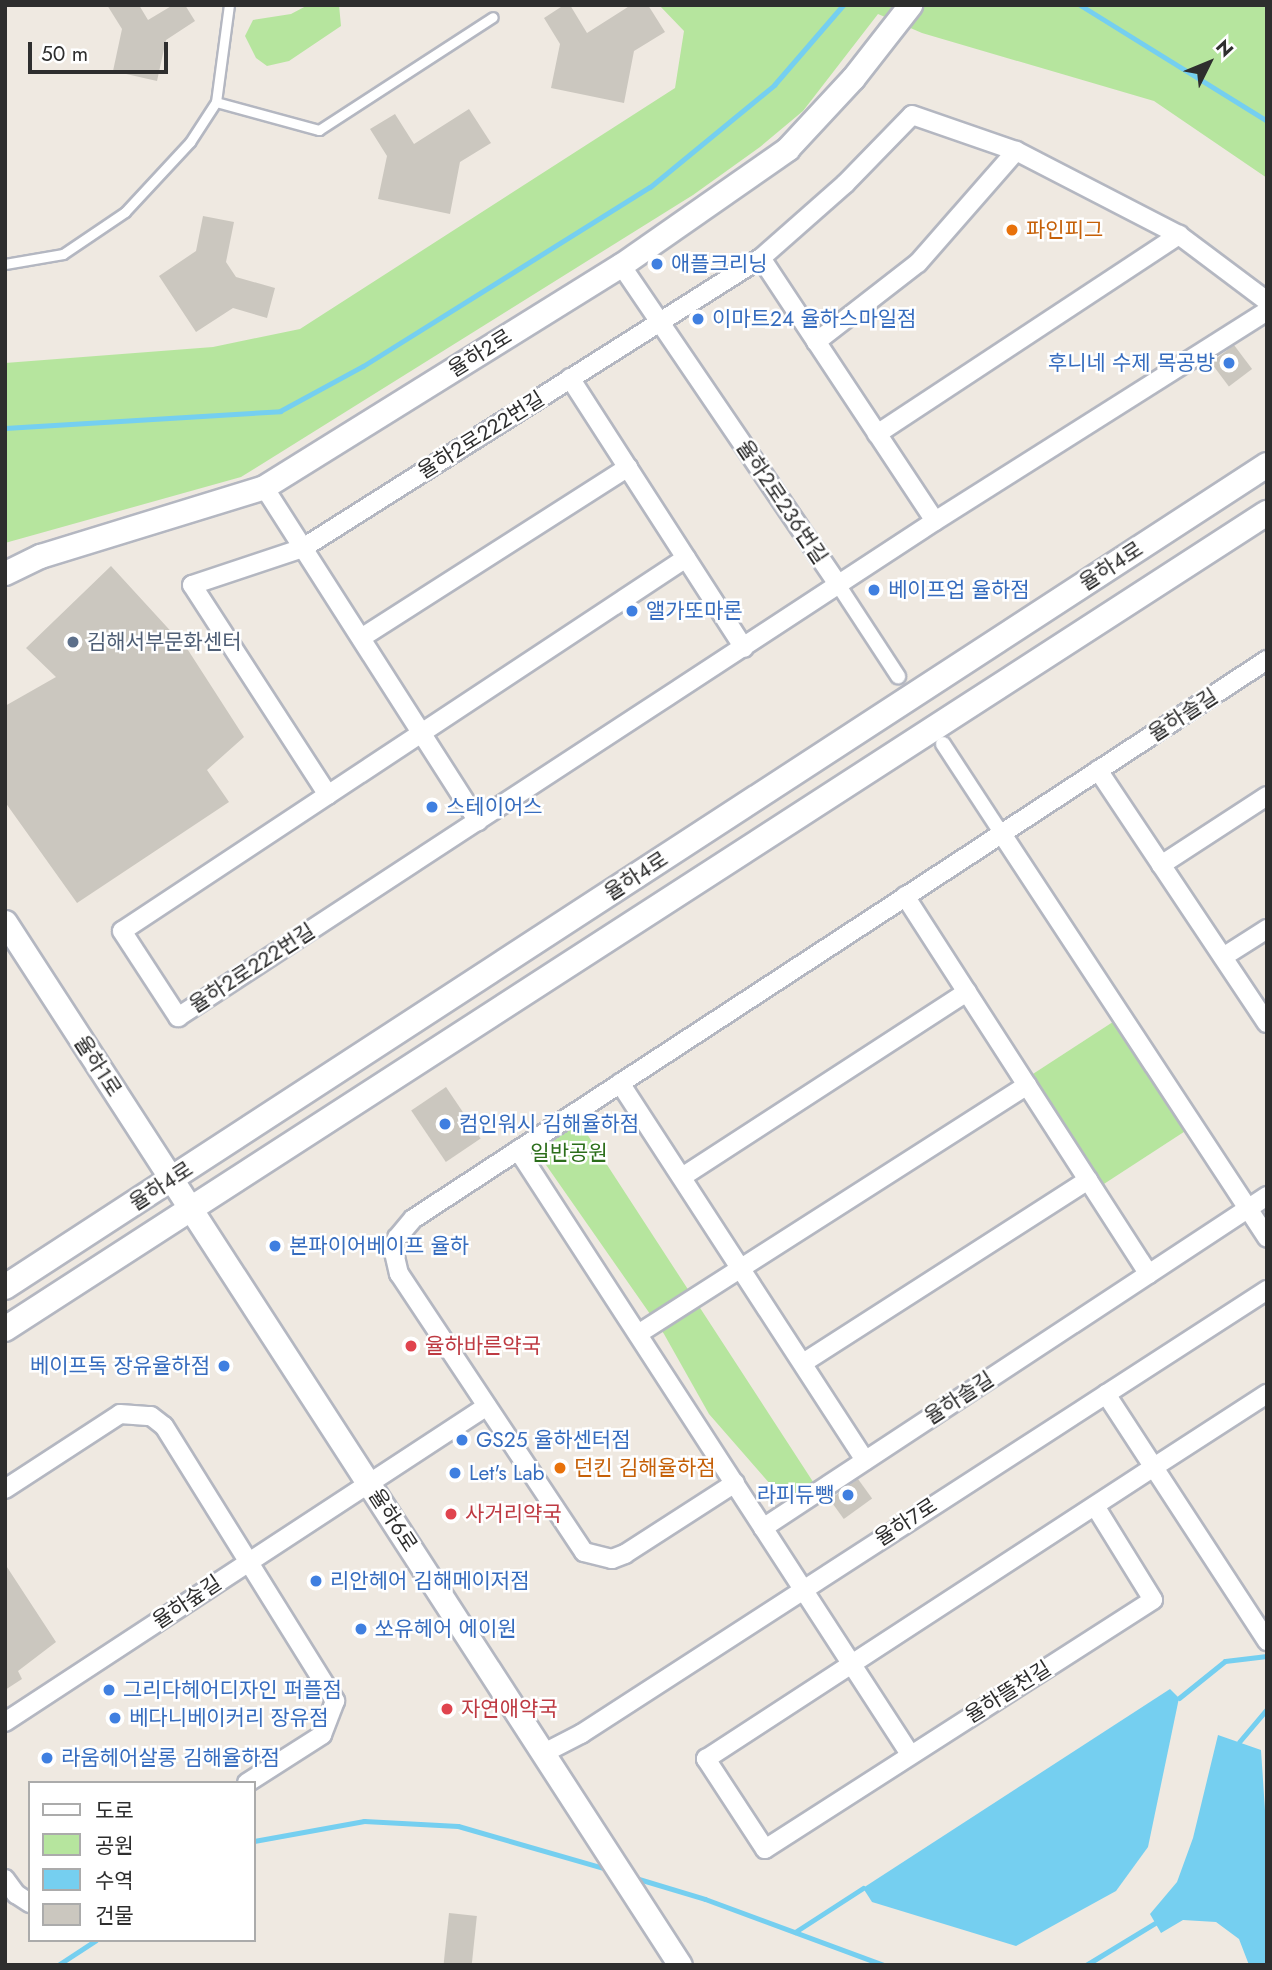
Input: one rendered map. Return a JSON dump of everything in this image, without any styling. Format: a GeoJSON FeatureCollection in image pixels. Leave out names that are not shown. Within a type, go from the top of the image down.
{"type":"FeatureCollection","features":[{"type":"Feature","properties":{"kind":"main road","name":"율하4로"},"geometry":{"type":"LineString","coordinates":[[5,1287],[1267,465]]}},
{"type":"Feature","properties":{"kind":"main road","name":"율하4로"},"geometry":{"type":"LineString","coordinates":[[5,1329],[1267,513]]}},
{"type":"Feature","properties":{"kind":"street","name":"율하2로"},"geometry":{"type":"LineString","coordinates":[[5,573],[40,556],[264,487],[621,265],[786,149],[910,5]]}},
{"type":"Feature","properties":{"kind":"street"},"geometry":{"type":"LineString","coordinates":[[661,323],[761,258],[845,184],[912,115],[1016,151],[1179,235],[1267,300]]}},
{"type":"Feature","properties":{"kind":"street"},"geometry":{"type":"LineString","coordinates":[[816,342],[918,263],[1016,151]]}},
{"type":"Feature","properties":{"kind":"street"},"geometry":{"type":"LineString","coordinates":[[877,434],[1179,235]]}},
{"type":"Feature","properties":{"kind":"street"},"geometry":{"type":"LineString","coordinates":[[761,258],[935,522]]}},
{"type":"Feature","properties":{"kind":"street","name":"율하2로236번길"},"geometry":{"type":"LineString","coordinates":[[621,265],[839,586],[1267,311]]}},
{"type":"Feature","properties":{"kind":"street","name":"율하2로222번길"},"geometry":{"type":"LineString","coordinates":[[328,795],[192,585],[303,548],[661,323]]}},
{"type":"Feature","properties":{"kind":"street"},"geometry":{"type":"LineString","coordinates":[[570,378],[744,648]]}},
{"type":"Feature","properties":{"kind":"street"},"geometry":{"type":"LineString","coordinates":[[361,638],[628,467]]}},
{"type":"Feature","properties":{"kind":"street"},"geometry":{"type":"LineString","coordinates":[[264,487],[478,821]]}},
{"type":"Feature","properties":{"kind":"street","name":"율하2로222번길"},"geometry":{"type":"LineString","coordinates":[[686,558],[122,931],[178,1017],[839,586]]}},
{"type":"Feature","properties":{"kind":"street"},"geometry":{"type":"LineString","coordinates":[[839,586],[898,676]]}},
{"type":"Feature","properties":{"kind":"street","name":"율하솔길"},"geometry":{"type":"LineString","coordinates":[[735,1483],[625,1554],[598,1558],[584,1552],[399,1274],[393,1249],[413,1219],[1267,660]]}},
{"type":"Feature","properties":{"kind":"street"},"geometry":{"type":"LineString","coordinates":[[943,744],[1267,1238]]}},
{"type":"Feature","properties":{"kind":"street"},"geometry":{"type":"LineString","coordinates":[[1098,770],[1267,1023]]}},
{"type":"Feature","properties":{"kind":"street"},"geometry":{"type":"LineString","coordinates":[[1161,865],[1267,796]]}},
{"type":"Feature","properties":{"kind":"street"},"geometry":{"type":"LineString","coordinates":[[905,896],[1149,1274]]}},
{"type":"Feature","properties":{"kind":"street","name":"율하1로"},"geometry":{"type":"LineString","coordinates":[[5,922],[191,1209]]}},
{"type":"Feature","properties":{"kind":"street"},"geometry":{"type":"LineString","coordinates":[[1223,957],[1267,929]]}},
{"type":"Feature","properties":{"kind":"street"},"geometry":{"type":"LineString","coordinates":[[682,1177],[967,992]]}},
{"type":"Feature","properties":{"kind":"street"},"geometry":{"type":"LineString","coordinates":[[620,1083],[865,1460]]}},
{"type":"Feature","properties":{"kind":"street"},"geometry":{"type":"LineString","coordinates":[[638,1334],[1027,1085]]}},
{"type":"Feature","properties":{"kind":"street"},"geometry":{"type":"LineString","coordinates":[[518,1150],[910,1754]]}},
{"type":"Feature","properties":{"kind":"street"},"geometry":{"type":"LineString","coordinates":[[803,1363],[1088,1180]]}},
{"type":"Feature","properties":{"kind":"street","name":"율하솔길"},"geometry":{"type":"LineString","coordinates":[[764,1528],[1267,1196]]}},
{"type":"Feature","properties":{"kind":"street","name":"율하6로"},"geometry":{"type":"LineString","coordinates":[[191,1209],[679,1964]]}},
{"type":"Feature","properties":{"kind":"street","name":"율하7로"},"geometry":{"type":"LineString","coordinates":[[544,1753],[581,1734],[1267,1290]]}},
{"type":"Feature","properties":{"kind":"street"},"geometry":{"type":"LineString","coordinates":[[1107,1394],[1264,1632]]}},
{"type":"Feature","properties":{"kind":"street"},"geometry":{"type":"LineString","coordinates":[[1095,1506],[1267,1394]]}},
{"type":"Feature","properties":{"kind":"street","name":"율하숲길"},"geometry":{"type":"LineString","coordinates":[[5,1722],[368,1481],[487,1406]]}},
{"type":"Feature","properties":{"kind":"street"},"geometry":{"type":"LineString","coordinates":[[5,1489],[120,1414],[151,1416],[164,1426],[335,1701],[322,1735],[250,1781]]}},
{"type":"Feature","properties":{"kind":"street","name":"율하뜰천길"},"geometry":{"type":"LineString","coordinates":[[1095,1506],[1153,1600],[765,1849],[706,1759],[1095,1506]]}},
{"type":"Feature","properties":{"kind":"street"},"geometry":{"type":"LineString","coordinates":[[5,1879],[16,1894],[28,1902]]}},
{"type":"Feature","properties":{"kind":"lane"},"geometry":{"type":"LineString","coordinates":[[5,264],[63,254],[125,212],[190,142],[216,102],[229,5]]}},
{"type":"Feature","properties":{"kind":"lane"},"geometry":{"type":"LineString","coordinates":[[216,102],[319,130],[493,17]]}},
{"type":"Feature","properties":{"kind":"green space"},"geometry":{"type":"Polygon","coordinates":[[[308,5],[339,5],[341,26],[289,61],[267,66],[256,58],[245,36],[253,20],[291,14],[308,5]]]}},
{"type":"Feature","properties":{"kind":"green space"},"geometry":{"type":"Polygon","coordinates":[[[659,5],[1267,5],[1267,178],[1154,101],[922,33],[878,14],[803,111],[760,147],[693,195],[241,477],[5,543],[5,363],[213,347],[300,329],[675,88],[684,31],[659,5]]]}},
{"type":"Feature","properties":{"kind":"green space"},"geometry":{"type":"Polygon","coordinates":[[[1119,1018],[1190,1128],[1098,1188],[1027,1078],[1119,1018]]]}},
{"type":"Feature","properties":{"kind":"green space","name":"일반공원"},"geometry":{"type":"Polygon","coordinates":[[[574,1114],[819,1491],[792,1509],[709,1414],[664,1334],[530,1142],[574,1114]]]}},
{"type":"Feature","properties":{"kind":"water"},"geometry":{"type":"Polygon","coordinates":[[[1170,1689],[1179,1698],[1148,1847],[1116,1891],[1016,1946],[872,1902],[863,1888],[1170,1689]]]}},
{"type":"Feature","properties":{"kind":"water"},"geometry":{"type":"Polygon","coordinates":[[[1218,1735],[1261,1750],[1267,1840],[1267,1965],[1249,1965],[1239,1939],[1216,1922],[1183,1920],[1161,1933],[1150,1914],[1177,1882],[1193,1838],[1218,1735]]]}},
{"type":"Feature","properties":{"kind":"building"},"geometry":{"type":"Polygon","coordinates":[[[107,5],[139,5],[148,20],[173,5],[185,5],[195,21],[166,40],[157,81],[113,71],[122,29],[107,5]]]}},
{"type":"Feature","properties":{"kind":"building"},"geometry":{"type":"Polygon","coordinates":[[[564,5],[570,5],[587,33],[631,5],[648,5],[665,32],[634,51],[624,103],[551,88],[560,44],[544,18],[564,5]]]}},
{"type":"Feature","properties":{"kind":"building"},"geometry":{"type":"Polygon","coordinates":[[[469,109],[491,143],[460,162],[450,214],[378,199],[387,156],[370,129],[395,114],[414,144],[469,109]]]}},
{"type":"Feature","properties":{"kind":"building"},"geometry":{"type":"Polygon","coordinates":[[[203,216],[234,222],[226,262],[236,277],[275,288],[267,318],[233,308],[196,332],[159,276],[196,251],[203,216]]]}},
{"type":"Feature","properties":{"kind":"building","name":"후니네 수제 목공방"},"geometry":{"type":"Polygon","coordinates":[[[1234,345],[1252,369],[1229,386],[1211,362],[1234,345]]]}},
{"type":"Feature","properties":{"kind":"building"},"geometry":{"type":"Polygon","coordinates":[[[111,566],[188,650],[244,737],[207,770],[229,802],[77,903],[5,802],[5,706],[56,677],[26,648],[111,566]]]}},
{"type":"Feature","properties":{"kind":"building","name":"컴인워시 김해율하점"},"geometry":{"type":"Polygon","coordinates":[[[446,1087],[481,1138],[446,1162],[411,1110],[446,1087]]]}},
{"type":"Feature","properties":{"kind":"building","name":"라피듀뺑"},"geometry":{"type":"Polygon","coordinates":[[[858,1479],[872,1498],[844,1519],[830,1500],[858,1479]]]}},
{"type":"Feature","properties":{"kind":"building"},"geometry":{"type":"Polygon","coordinates":[[[5,1564],[56,1642],[18,1671],[22,1679],[5,1690],[5,1564]]]}},
{"type":"Feature","properties":{"kind":"building"},"geometry":{"type":"Polygon","coordinates":[[[449,1913],[477,1916],[472,1965],[444,1965],[449,1913]]]}},
{"type":"Feature","properties":{"kind":"waterway"},"geometry":{"type":"LineString","coordinates":[[5,428],[280,411],[363,366],[650,187],[774,85],[843,5]]}},
{"type":"Feature","properties":{"kind":"waterway"},"geometry":{"type":"LineString","coordinates":[[1080,5],[1267,121]]}},
{"type":"Feature","properties":{"kind":"waterway"},"geometry":{"type":"LineString","coordinates":[[1179,1698],[1225,1661],[1267,1656]]}},
{"type":"Feature","properties":{"kind":"waterway"},"geometry":{"type":"LineString","coordinates":[[1239,1742],[1267,1709]]}},
{"type":"Feature","properties":{"kind":"waterway"},"geometry":{"type":"LineString","coordinates":[[256,1841],[364,1821],[458,1826],[610,1870]]}},
{"type":"Feature","properties":{"kind":"waterway"},"geometry":{"type":"LineString","coordinates":[[632,1877],[705,1899],[883,1965]]}},
{"type":"Feature","properties":{"kind":"waterway"},"geometry":{"type":"LineString","coordinates":[[795,1932],[863,1888]]}},
{"type":"Feature","properties":{"kind":"waterway"},"geometry":{"type":"LineString","coordinates":[[1086,1965],[1155,1923]]}},
{"type":"Feature","properties":{"kind":"waterway"},"geometry":{"type":"LineString","coordinates":[[58,1965],[93,1942]]}},
{"type":"Feature","properties":{"kind":"place","name":"파인피그"},"geometry":{"type":"Point","coordinates":[1012,230]}},
{"type":"Feature","properties":{"kind":"place","name":"애플크리닝"},"geometry":{"type":"Point","coordinates":[657,264]}},
{"type":"Feature","properties":{"kind":"place","name":"이마트24 율하스마일점"},"geometry":{"type":"Point","coordinates":[698,319]}},
{"type":"Feature","properties":{"kind":"place","name":"후니네 수제 목공방"},"geometry":{"type":"Point","coordinates":[1229,363]}},
{"type":"Feature","properties":{"kind":"place","name":"베이프업 율하점"},"geometry":{"type":"Point","coordinates":[874,590]}},
{"type":"Feature","properties":{"kind":"place","name":"앨가또마론"},"geometry":{"type":"Point","coordinates":[632,611]}},
{"type":"Feature","properties":{"kind":"place","name":"김해서부문화센터"},"geometry":{"type":"Point","coordinates":[73,642]}},
{"type":"Feature","properties":{"kind":"place","name":"스테이어스"},"geometry":{"type":"Point","coordinates":[432,807]}},
{"type":"Feature","properties":{"kind":"place","name":"컴인워시 김해율하점"},"geometry":{"type":"Point","coordinates":[445,1124]}},
{"type":"Feature","properties":{"kind":"place","name":"본파이어베이프 율하"},"geometry":{"type":"Point","coordinates":[275,1246]}},
{"type":"Feature","properties":{"kind":"place","name":"율하바른약국"},"geometry":{"type":"Point","coordinates":[411,1346]}},
{"type":"Feature","properties":{"kind":"place","name":"베이프독 장유율하점"},"geometry":{"type":"Point","coordinates":[224,1366]}},
{"type":"Feature","properties":{"kind":"place","name":"GS25 율하센터점"},"geometry":{"type":"Point","coordinates":[462,1440]}},
{"type":"Feature","properties":{"kind":"place","name":"던킨 김해율하점"},"geometry":{"type":"Point","coordinates":[560,1468]}},
{"type":"Feature","properties":{"kind":"place","name":"Let's Lab"},"geometry":{"type":"Point","coordinates":[455,1473]}},
{"type":"Feature","properties":{"kind":"place","name":"라피듀뺑"},"geometry":{"type":"Point","coordinates":[848,1495]}},
{"type":"Feature","properties":{"kind":"place","name":"사거리약국"},"geometry":{"type":"Point","coordinates":[451,1514]}},
{"type":"Feature","properties":{"kind":"place","name":"리안헤어 김해메이저점"},"geometry":{"type":"Point","coordinates":[316,1581]}},
{"type":"Feature","properties":{"kind":"place","name":"쏘유헤어 에이원"},"geometry":{"type":"Point","coordinates":[361,1629]}},
{"type":"Feature","properties":{"kind":"place","name":"그리다헤어디자인 퍼플점"},"geometry":{"type":"Point","coordinates":[109,1690]}},
{"type":"Feature","properties":{"kind":"place","name":"자연애약국"},"geometry":{"type":"Point","coordinates":[447,1709]}},
{"type":"Feature","properties":{"kind":"place","name":"베다니베이커리 장유점"},"geometry":{"type":"Point","coordinates":[115,1718]}},
{"type":"Feature","properties":{"kind":"place","name":"라움헤어살롱 김해율하점"},"geometry":{"type":"Point","coordinates":[47,1758]}}]}
